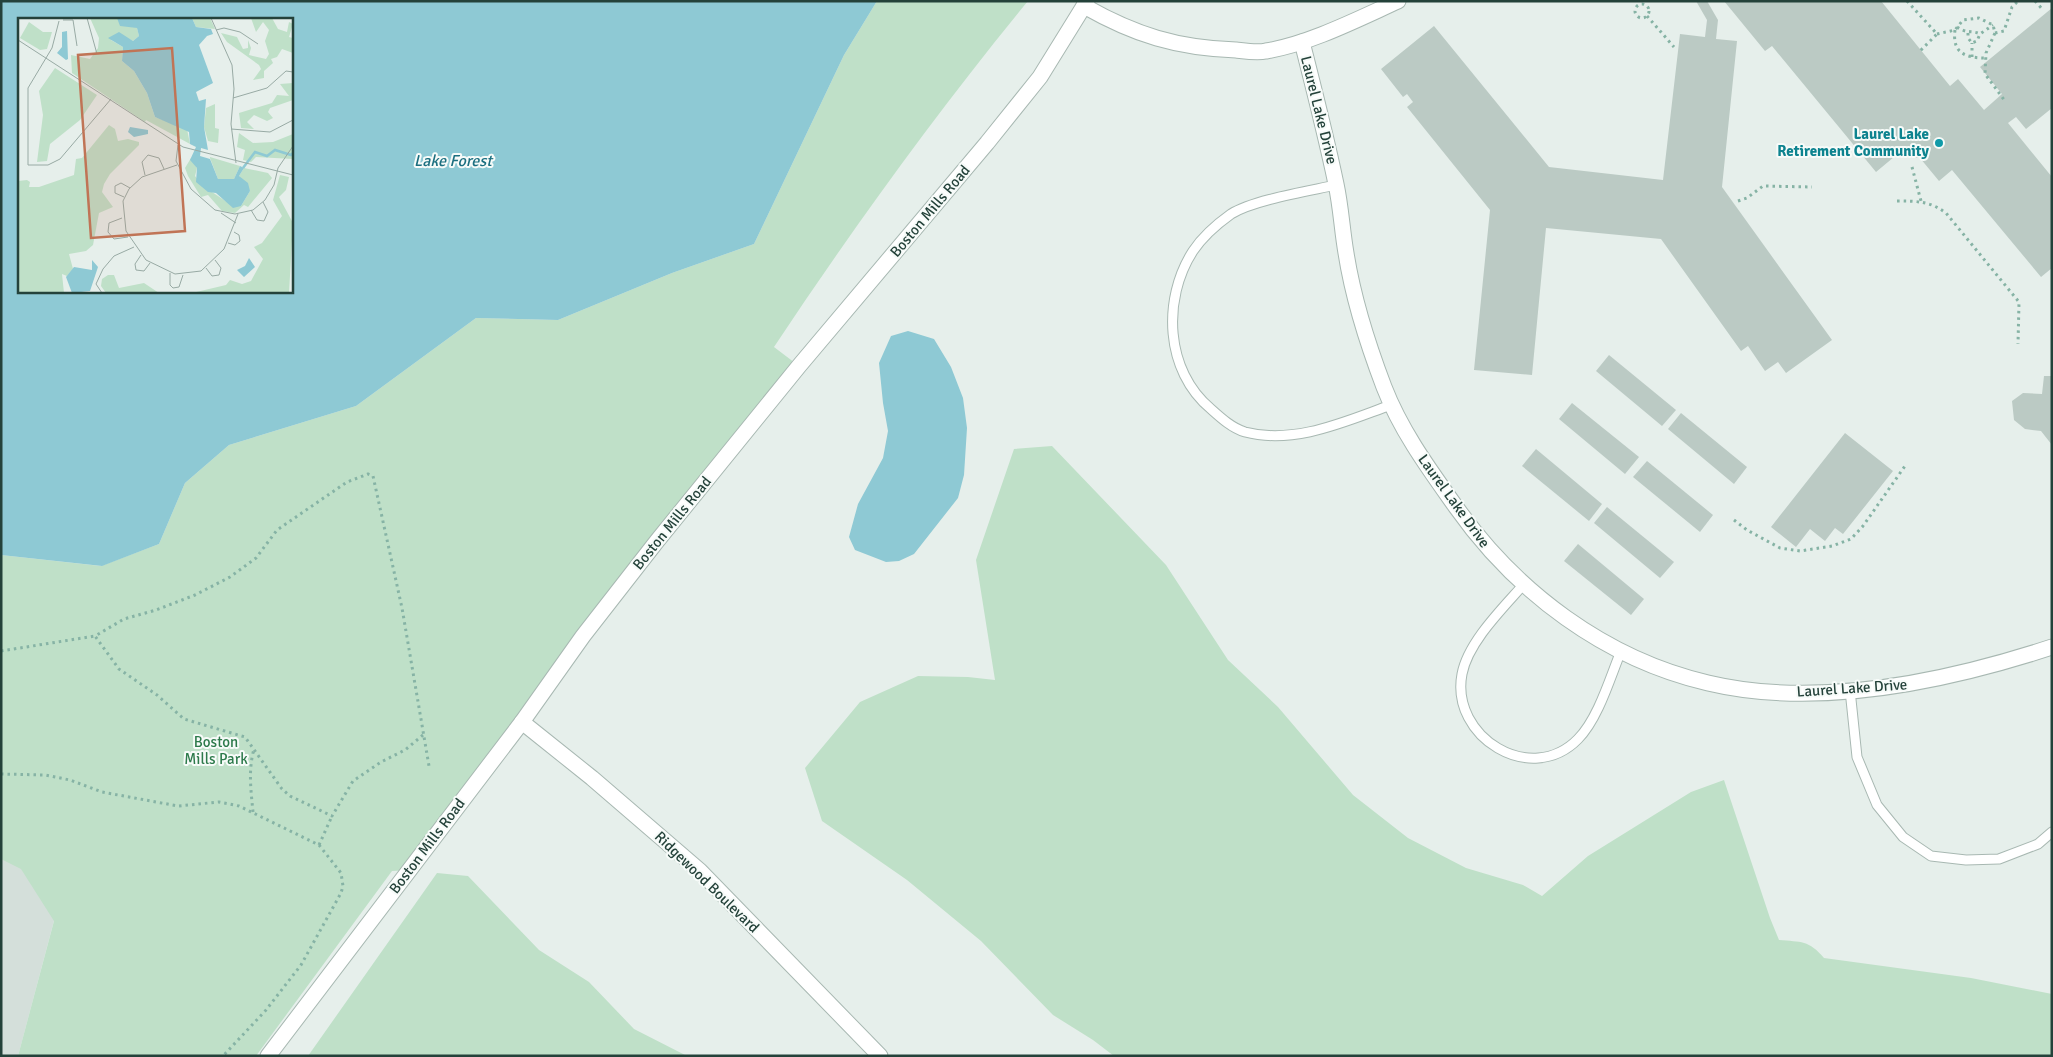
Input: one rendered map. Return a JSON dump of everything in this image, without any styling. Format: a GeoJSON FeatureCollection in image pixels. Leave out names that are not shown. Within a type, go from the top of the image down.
{"type":"FeatureCollection","features":[{"type":"Feature","properties":{"kind":"street","name":"Laurel Lake Drive"},"geometry":{"type":"LineString","coordinates":[[1085,4],[1111,22],[1173,44],[1210,50],[1265,52],[1302,42],[1398,1]]}},
{"type":"Feature","properties":{"kind":"street","name":"Boston Mills Road"},"geometry":{"type":"LineString","coordinates":[[268,1056],[522,722],[583,636],[656,541],[1040,77],[1085,4]]}},
{"type":"Feature","properties":{"kind":"street","name":"Laurel Lake Drive"},"geometry":{"type":"LineString","coordinates":[[1302,42],[1322,119],[1336,185],[1351,280],[1371,350],[1391,405],[1430,471],[1470,526],[1488,548],[1524,584],[1553,609],[1621,651],[1662,670],[1708,683],[1740,689],[1785,692],[1850,690],[1915,683],[1955,676],[2052,647]]}},
{"type":"Feature","properties":{"kind":"street","name":"Ridgewood Boulevard"},"geometry":{"type":"LineString","coordinates":[[522,722],[592,778],[700,871],[880,1056]]}},
{"type":"Feature","properties":{"kind":"lane"},"geometry":{"type":"LineString","coordinates":[[1336,185],[1259,203],[1233,213],[1211,230],[1194,251],[1180,281],[1172,318],[1175,349],[1185,380],[1199,398],[1226,422],[1243,431],[1264,435],[1297,434],[1320,429],[1391,405]]}},
{"type":"Feature","properties":{"kind":"lane"},"geometry":{"type":"LineString","coordinates":[[1524,584],[1476,643],[1466,659],[1462,674],[1462,699],[1465,711],[1479,735],[1491,744],[1510,754],[1530,757],[1543,757],[1568,747],[1578,739],[1591,721],[1621,651]]}},
{"type":"Feature","properties":{"kind":"lane"},"geometry":{"type":"LineString","coordinates":[[1850,690],[1856,757],[1877,805],[1903,836],[1931,856],[1966,860],[1999,859],[2038,844],[2052,832]]}},
{"type":"Feature","properties":{"kind":"path"},"geometry":{"type":"LineString","coordinates":[[1907,1],[1937,34]]}},
{"type":"Feature","properties":{"kind":"path"},"geometry":{"type":"LineString","coordinates":[[1996,33],[2004,31],[2012,7],[2018,1]]}},
{"type":"Feature","properties":{"kind":"path"},"geometry":{"type":"LineString","coordinates":[[2035,1],[2043,10]]}},
{"type":"Feature","properties":{"kind":"path"},"geometry":{"type":"LineString","coordinates":[[1638,3],[1648,6],[1649,12],[1647,16],[1640,18],[1637,15],[1638,3]]}},
{"type":"Feature","properties":{"kind":"path"},"geometry":{"type":"LineString","coordinates":[[1647,16],[1674,47]]}},
{"type":"Feature","properties":{"kind":"path"},"geometry":{"type":"LineString","coordinates":[[1986,58],[1972,57],[1959,52],[1953,42],[1956,29],[1963,20],[1979,18],[1993,25],[1996,33],[1986,58],[1985,74],[2005,101]]}},
{"type":"Feature","properties":{"kind":"path"},"geometry":{"type":"LineString","coordinates":[[1972,43],[1978,41],[1980,34],[1993,25]]}},
{"type":"Feature","properties":{"kind":"path"},"geometry":{"type":"LineString","coordinates":[[1918,53],[1937,34],[1956,29],[1980,34]]}},
{"type":"Feature","properties":{"kind":"path"},"geometry":{"type":"LineString","coordinates":[[1968,33],[1968,38],[1972,43],[1972,57]]}},
{"type":"Feature","properties":{"kind":"path"},"geometry":{"type":"LineString","coordinates":[[1912,167],[1921,200]]}},
{"type":"Feature","properties":{"kind":"path"},"geometry":{"type":"LineString","coordinates":[[1738,201],[1747,198],[1763,186],[1812,187]]}},
{"type":"Feature","properties":{"kind":"path"},"geometry":{"type":"LineString","coordinates":[[1897,201],[1921,200],[1936,206],[1946,213],[2019,302],[2018,344]]}},
{"type":"Feature","properties":{"kind":"path"},"geometry":{"type":"LineString","coordinates":[[1734,520],[1747,530],[1780,548],[1800,551],[1832,546],[1851,539],[1863,526],[1905,466]]}},
{"type":"Feature","properties":{"kind":"path"},"geometry":{"type":"LineString","coordinates":[[1,651],[95,636],[124,619],[156,610],[195,595],[230,577],[256,558],[277,530],[347,482],[368,474],[373,476],[402,608],[428,766]]}},
{"type":"Feature","properties":{"kind":"path"},"geometry":{"type":"LineString","coordinates":[[95,636],[119,669],[157,695],[184,719],[245,737],[282,789],[290,796],[332,816]]}},
{"type":"Feature","properties":{"kind":"path"},"geometry":{"type":"LineString","coordinates":[[319,845],[332,816],[353,781],[380,762],[405,750],[423,735]]}},
{"type":"Feature","properties":{"kind":"path"},"geometry":{"type":"LineString","coordinates":[[253,812],[250,786],[251,760],[254,749]]}},
{"type":"Feature","properties":{"kind":"path"},"geometry":{"type":"LineString","coordinates":[[1,774],[46,775],[70,780],[102,792],[178,806],[218,802],[239,806],[319,845],[341,873],[344,886],[341,893],[301,965],[266,1010],[223,1056]]}},
{"type":"Feature","properties":{"kind":"shaded area"},"geometry":{"type":"Polygon","coordinates":[[[1,812],[73,849],[18,1056],[1,1056],[1,812]]]}},
{"type":"Feature","properties":{"kind":"green space","name":"Boston Mills Park"},"geometry":{"type":"Polygon","coordinates":[[[877,1],[1028,1],[896,171],[774,347],[799,366],[410,870],[392,871],[256,1056],[18,1056],[54,921],[21,869],[1,859],[1,555],[101,566],[159,544],[185,483],[229,445],[356,406],[476,318],[558,320],[672,273],[754,244],[844,55],[877,1]]]}},
{"type":"Feature","properties":{"kind":"green space"},"geometry":{"type":"Polygon","coordinates":[[[1052,446],[1166,565],[1228,660],[1278,707],[1353,795],[1408,838],[1466,868],[1523,885],[1542,896],[1588,856],[1691,792],[1724,780],[1779,940],[1809,945],[1824,958],[1971,978],[2052,994],[2052,1056],[1114,1056],[1093,1040],[1053,1015],[981,941],[907,880],[822,821],[805,768],[860,702],[918,676],[968,677],[995,680],[976,560],[1014,449],[1052,446]]]}},
{"type":"Feature","properties":{"kind":"green space"},"geometry":{"type":"Polygon","coordinates":[[[437,873],[468,876],[539,950],[589,982],[634,1029],[687,1056],[308,1056],[437,873]]]}},
{"type":"Feature","properties":{"kind":"water","name":"Lake Forest"},"geometry":{"type":"Polygon","coordinates":[[[1,1],[877,1],[844,55],[754,244],[672,273],[558,320],[476,318],[356,406],[229,445],[185,483],[159,544],[102,566],[1,555],[1,1]]]}},
{"type":"Feature","properties":{"kind":"water"},"geometry":{"type":"Polygon","coordinates":[[[908,331],[934,339],[951,367],[963,398],[967,428],[964,475],[958,498],[914,554],[899,561],[886,562],[855,550],[849,537],[858,504],[883,458],[888,431],[879,363],[891,336],[908,331]]]}},
{"type":"Feature","properties":{"kind":"building"},"geometry":{"type":"Polygon","coordinates":[[[1696,1],[1707,1],[1718,20],[1716,39],[1737,41],[1722,187],[1832,340],[1786,373],[1778,362],[1765,371],[1748,346],[1741,351],[1661,239],[1546,228],[1532,375],[1474,370],[1490,210],[1407,107],[1413,102],[1407,94],[1403,97],[1381,69],[1434,26],[1549,167],[1663,180],[1680,34],[1705,37],[1707,20],[1696,1]]]}},
{"type":"Feature","properties":{"kind":"building","name":"Laurel Lake Retirement Community"},"geometry":{"type":"Polygon","coordinates":[[[1724,1],[1881,1],[1950,86],[1958,79],[1984,110],[2002,94],[1980,67],[2052,8],[2052,108],[2026,129],[2016,117],[2008,123],[2052,177],[2052,268],[2041,277],[1952,170],[1939,181],[1920,158],[1894,157],[1876,172],[1772,46],[1765,51],[1724,1]]]}},
{"type":"Feature","properties":{"kind":"building"},"geometry":{"type":"Polygon","coordinates":[[[1609,355],[1676,410],[1662,426],[1596,371],[1609,355]]]}},
{"type":"Feature","properties":{"kind":"building"},"geometry":{"type":"Polygon","coordinates":[[[2044,376],[2052,376],[2052,445],[2041,431],[2025,429],[2014,420],[2012,401],[2023,393],[2042,394],[2044,376]]]}},
{"type":"Feature","properties":{"kind":"building"},"geometry":{"type":"Polygon","coordinates":[[[1572,403],[1639,457],[1625,474],[1559,419],[1572,403]]]}},
{"type":"Feature","properties":{"kind":"building"},"geometry":{"type":"Polygon","coordinates":[[[1681,413],[1747,467],[1734,484],[1668,429],[1681,413]]]}},
{"type":"Feature","properties":{"kind":"building"},"geometry":{"type":"Polygon","coordinates":[[[1845,433],[1893,471],[1843,534],[1835,528],[1825,541],[1810,529],[1796,547],[1771,527],[1845,433]]]}},
{"type":"Feature","properties":{"kind":"building"},"geometry":{"type":"Polygon","coordinates":[[[1536,449],[1602,504],[1589,521],[1522,466],[1536,449]]]}},
{"type":"Feature","properties":{"kind":"building"},"geometry":{"type":"Polygon","coordinates":[[[1647,461],[1713,515],[1700,532],[1633,477],[1647,461]]]}},
{"type":"Feature","properties":{"kind":"building"},"geometry":{"type":"Polygon","coordinates":[[[1607,507],[1674,562],[1660,578],[1594,523],[1607,507]]]}},
{"type":"Feature","properties":{"kind":"building"},"geometry":{"type":"Polygon","coordinates":[[[1578,544],[1644,599],[1631,615],[1564,561],[1578,544]]]}},
{"type":"Feature","properties":{"kind":"place","name":"Laurel Lake Retirement Community"},"geometry":{"type":"Point","coordinates":[1939,143]}}]}
